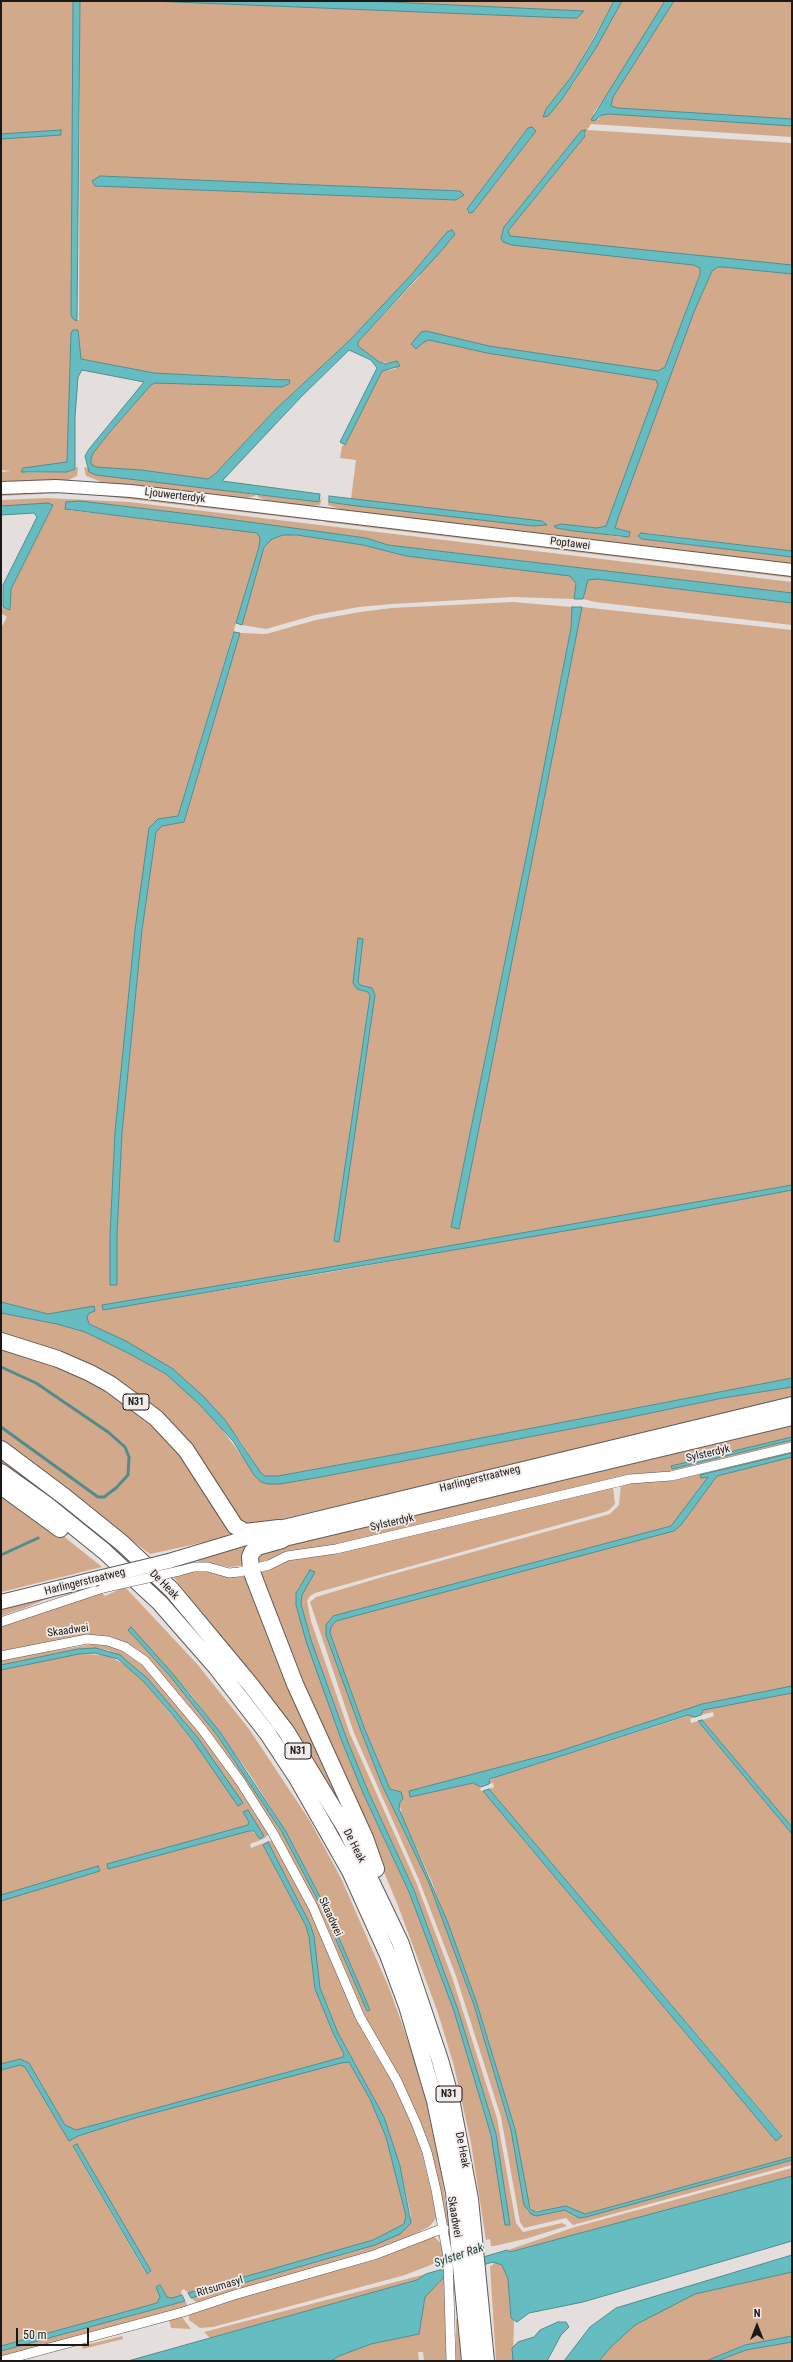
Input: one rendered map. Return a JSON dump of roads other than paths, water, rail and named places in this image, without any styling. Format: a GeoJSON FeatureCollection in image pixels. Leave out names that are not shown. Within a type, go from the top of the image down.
{"type":"FeatureCollection","features":[{"type":"Feature","properties":{"kind":"highway","name":"N31"},"geometry":{"type":"LineString","coordinates":[[1,1341],[58,1360],[110,1384],[156,1418],[186,1450],[235,1526],[245,1532],[281,1534]]}},
{"type":"Feature","properties":{"kind":"highway","name":"De Heak"},"geometry":{"type":"LineString","coordinates":[[1,1449],[65,1497],[126,1548],[172,1590],[246,1678],[286,1731],[346,1829],[401,1944],[440,2060],[451,2099],[465,2168],[462,2253]]}},
{"type":"Feature","properties":{"kind":"highway","name":"De Heak"},"geometry":{"type":"LineString","coordinates":[[1,1472],[47,1505],[104,1551],[160,1603],[216,1667],[268,1734],[315,1808],[350,1871],[388,1955],[407,2006],[424,2060],[443,2137],[454,2192],[462,2253],[470,2361]]}},
{"type":"Feature","properties":{"kind":"highway","name":"N31"},"geometry":{"type":"LineString","coordinates":[[1,1486],[97,1558],[145,1603],[268,1734]]}},
{"type":"Feature","properties":{"kind":"highway","name":"N31"},"geometry":{"type":"LineString","coordinates":[[281,1534],[257,1547],[252,1552],[251,1570],[295,1684],[365,1838],[401,1944]]}},
{"type":"Feature","properties":{"kind":"highway","name":"De Heak"},"geometry":{"type":"LineString","coordinates":[[464,2274],[486,2361]]}},
{"type":"Feature","properties":{"kind":"main road","name":"Ljouwerterdyk"},"geometry":{"type":"LineString","coordinates":[[1,488],[94,487],[349,517]]}},
{"type":"Feature","properties":{"kind":"main road","name":"Poptawei"},"geometry":{"type":"LineString","coordinates":[[349,517],[792,570]]}},
{"type":"Feature","properties":{"kind":"main road","name":"Harlingerstraatweg"},"geometry":{"type":"LineString","coordinates":[[1,1602],[99,1584],[174,1566],[281,1534],[792,1404]]}},
{"type":"Feature","properties":{"kind":"main road","name":"Harlingerstraatweg"},"geometry":{"type":"LineString","coordinates":[[281,1534],[792,1418]]}},
{"type":"Feature","properties":{"kind":"street","name":"Sylsterdyk"},"geometry":{"type":"LineString","coordinates":[[174,1566],[208,1567],[229,1573],[251,1570],[287,1556],[336,1549],[630,1479],[671,1476],[792,1447]]}},
{"type":"Feature","properties":{"kind":"street"},"geometry":{"type":"LineString","coordinates":[[1,1622],[99,1584]]}},
{"type":"Feature","properties":{"kind":"street","name":"Skaadwei"},"geometry":{"type":"LineString","coordinates":[[1,1656],[87,1639],[108,1640],[125,1647],[145,1661],[202,1729],[240,1781],[273,1833],[313,1907],[360,2017],[397,2081],[416,2123],[427,2152],[444,2228],[462,2253]]}},
{"type":"Feature","properties":{"kind":"street","name":"Ritsumasyl"},"geometry":{"type":"LineString","coordinates":[[1,2361],[183,2312],[234,2295],[383,2253],[425,2234],[444,2228]]}},
{"type":"Feature","properties":{"kind":"street"},"geometry":{"type":"LineString","coordinates":[[451,2361],[464,2274]]}},
{"type":"Feature","properties":{"kind":"water"},"geometry":{"type":"Polygon","coordinates":[[[73,1],[80,1],[77,321],[73,319],[71,315],[73,1]]]}},
{"type":"Feature","properties":{"kind":"water"},"geometry":{"type":"Polygon","coordinates":[[[150,1],[368,1],[584,11],[577,18],[568,18],[150,1]]]}},
{"type":"Feature","properties":{"kind":"water"},"geometry":{"type":"Polygon","coordinates":[[[614,1],[622,1],[596,48],[562,99],[548,116],[543,117],[546,109],[572,76],[614,1]]]}},
{"type":"Feature","properties":{"kind":"water"},"geometry":{"type":"Polygon","coordinates":[[[665,1],[674,1],[613,97],[611,106],[618,108],[792,119],[792,126],[609,114],[602,115],[594,121],[591,120],[665,1]]]}},
{"type":"Feature","properties":{"kind":"water"},"geometry":{"type":"Polygon","coordinates":[[[532,127],[536,131],[473,212],[469,213],[467,209],[528,128],[532,127]]]}},
{"type":"Feature","properties":{"kind":"water"},"geometry":{"type":"Polygon","coordinates":[[[61,130],[61,135],[1,139],[1,134],[61,130]]]}},
{"type":"Feature","properties":{"kind":"water"},"geometry":{"type":"Polygon","coordinates":[[[585,130],[585,136],[508,231],[510,236],[792,265],[792,274],[723,267],[718,267],[712,271],[694,312],[618,518],[615,528],[630,532],[629,537],[574,531],[556,528],[554,526],[561,524],[597,528],[606,526],[658,385],[656,380],[487,353],[429,340],[424,342],[416,349],[411,344],[421,332],[426,331],[489,346],[658,371],[665,367],[700,274],[700,268],[693,265],[512,245],[503,242],[501,238],[504,227],[581,131],[585,130]]]}},
{"type":"Feature","properties":{"kind":"water"},"geometry":{"type":"Polygon","coordinates":[[[100,176],[460,191],[464,195],[456,200],[95,186],[92,181],[100,176]]]}},
{"type":"Feature","properties":{"kind":"water"},"geometry":{"type":"Polygon","coordinates":[[[452,230],[455,234],[442,250],[358,342],[358,346],[379,362],[386,364],[397,361],[400,366],[382,371],[345,445],[340,442],[377,368],[371,360],[349,350],[301,397],[222,481],[320,494],[319,502],[96,475],[89,472],[85,456],[89,449],[144,382],[82,370],[78,377],[75,417],[75,469],[67,472],[21,472],[23,468],[67,462],[71,333],[73,330],[78,330],[81,359],[154,373],[290,380],[289,384],[282,387],[155,383],[151,385],[109,433],[91,458],[91,464],[96,467],[141,470],[208,479],[216,473],[275,410],[350,340],[411,275],[447,232],[452,230]]]}},
{"type":"Feature","properties":{"kind":"water"},"geometry":{"type":"Polygon","coordinates":[[[329,496],[542,521],[547,525],[533,526],[349,505],[329,502],[329,496]]]}},
{"type":"Feature","properties":{"kind":"water"},"geometry":{"type":"Polygon","coordinates":[[[80,501],[198,515],[366,538],[388,545],[792,593],[792,603],[597,579],[588,580],[583,599],[574,599],[576,583],[570,576],[406,556],[363,545],[297,535],[283,535],[272,539],[264,547],[242,625],[236,623],[259,547],[260,538],[257,533],[65,509],[66,502],[80,501]]]}},
{"type":"Feature","properties":{"kind":"water"},"geometry":{"type":"Polygon","coordinates":[[[48,503],[53,505],[11,589],[10,610],[3,607],[3,585],[37,517],[34,513],[1,515],[1,506],[48,503]]]}},
{"type":"Feature","properties":{"kind":"water"},"geometry":{"type":"Polygon","coordinates":[[[641,533],[792,551],[792,557],[642,539],[638,536],[641,533]]]}},
{"type":"Feature","properties":{"kind":"water"},"geometry":{"type":"Polygon","coordinates":[[[572,607],[582,607],[459,1229],[451,1227],[534,818],[571,628],[572,607]]]}},
{"type":"Feature","properties":{"kind":"water"},"geometry":{"type":"Polygon","coordinates":[[[234,632],[240,633],[184,822],[162,826],[156,832],[142,930],[122,1133],[117,1235],[117,1285],[110,1285],[110,1235],[115,1132],[135,930],[149,828],[158,819],[178,816],[234,632]]]}},
{"type":"Feature","properties":{"kind":"water"},"geometry":{"type":"Polygon","coordinates":[[[358,938],[363,939],[358,982],[360,985],[372,988],[375,995],[339,1242],[334,1241],[370,996],[368,992],[357,989],[353,983],[358,938]]]}},
{"type":"Feature","properties":{"kind":"water"},"geometry":{"type":"Polygon","coordinates":[[[792,1185],[792,1190],[664,1214],[103,1310],[102,1305],[330,1267],[792,1185]]]}},
{"type":"Feature","properties":{"kind":"water"},"geometry":{"type":"Polygon","coordinates":[[[1,1302],[48,1314],[94,1306],[95,1311],[89,1313],[87,1317],[89,1324],[126,1341],[173,1369],[204,1397],[225,1420],[261,1473],[265,1476],[278,1476],[398,1454],[792,1378],[792,1387],[723,1398],[321,1477],[280,1484],[268,1484],[261,1482],[254,1475],[233,1441],[199,1404],[166,1374],[85,1332],[57,1324],[1,1313],[1,1302]]]}},
{"type":"Feature","properties":{"kind":"water"},"geometry":{"type":"Polygon","coordinates":[[[792,1437],[792,1440],[672,1469],[671,1466],[792,1437]]]}},
{"type":"Feature","properties":{"kind":"water"},"geometry":{"type":"Polygon","coordinates":[[[792,1453],[792,1457],[717,1476],[681,1525],[674,1531],[336,1621],[331,1627],[330,1633],[365,1730],[390,1789],[401,1792],[403,1799],[400,1802],[399,1809],[448,1923],[477,2004],[515,2129],[530,2209],[536,2212],[566,2206],[585,2214],[792,2157],[792,2160],[586,2217],[579,2218],[565,2210],[536,2216],[531,2214],[524,2205],[511,2130],[474,2005],[429,1883],[382,1785],[326,1635],[326,1625],[333,1616],[671,1526],[708,1477],[701,1478],[700,1475],[792,1453]]]}},
{"type":"Feature","properties":{"kind":"water"},"geometry":{"type":"Polygon","coordinates":[[[310,1570],[315,1572],[302,1595],[301,1604],[311,1640],[346,1737],[368,1791],[414,1890],[458,2010],[496,2134],[510,2225],[505,2225],[491,2135],[454,2011],[409,1892],[363,1793],[341,1739],[306,1641],[296,1605],[296,1593],[310,1570]]]}},
{"type":"Feature","properties":{"kind":"water"},"geometry":{"type":"Polygon","coordinates":[[[131,1627],[173,1674],[220,1732],[285,1830],[327,1910],[370,2010],[367,2011],[324,1912],[282,1832],[217,1735],[170,1676],[128,1630],[131,1627]]]}},
{"type":"Feature","properties":{"kind":"water"},"geometry":{"type":"Polygon","coordinates":[[[96,1648],[120,1655],[148,1679],[198,1738],[243,1803],[238,1806],[194,1742],[170,1712],[144,1682],[118,1659],[95,1653],[79,1654],[1,1670],[1,1665],[78,1649],[96,1648]]]}},
{"type":"Feature","properties":{"kind":"water"},"geometry":{"type":"Polygon","coordinates":[[[792,1686],[792,1693],[703,1710],[701,1715],[695,1717],[688,1715],[490,1779],[489,1784],[481,1787],[473,1783],[410,1797],[409,1791],[557,1752],[702,1704],[792,1686]]]}},
{"type":"Feature","properties":{"kind":"water"},"geometry":{"type":"Polygon","coordinates":[[[702,1720],[792,1827],[792,1834],[698,1721],[702,1720]]]}},
{"type":"Feature","properties":{"kind":"water"},"geometry":{"type":"Polygon","coordinates":[[[489,1789],[782,2136],[776,2141],[483,1791],[489,1789]]]}},
{"type":"Feature","properties":{"kind":"water"},"geometry":{"type":"Polygon","coordinates":[[[248,1810],[264,1836],[260,1839],[254,1831],[249,1831],[108,1869],[107,1864],[248,1825],[249,1822],[243,1812],[248,1810]]]}},
{"type":"Feature","properties":{"kind":"water"},"geometry":{"type":"Polygon","coordinates":[[[268,1842],[310,1924],[314,1936],[320,1988],[338,2033],[384,2117],[400,2166],[411,2223],[400,2234],[375,2245],[191,2298],[188,2293],[373,2240],[404,2224],[406,2216],[386,2137],[370,2099],[349,2062],[135,2118],[78,2136],[69,2141],[25,2067],[20,2065],[1,2070],[1,2064],[20,2059],[29,2063],[65,2125],[76,2130],[343,2057],[344,2054],[334,2035],[315,1989],[309,1937],[306,1926],[263,1845],[268,1842]]]}},
{"type":"Feature","properties":{"kind":"water"},"geometry":{"type":"Polygon","coordinates":[[[98,1866],[100,1871],[1,1901],[1,1895],[98,1866]]]}},
{"type":"Feature","properties":{"kind":"water"},"geometry":{"type":"Polygon","coordinates":[[[77,2144],[151,2271],[147,2274],[73,2146],[77,2144]]]}},
{"type":"Feature","properties":{"kind":"water"},"geometry":{"type":"Polygon","coordinates":[[[792,2176],[792,2241],[583,2302],[529,2313],[517,2322],[511,2318],[508,2279],[502,2265],[493,2262],[445,2276],[425,2297],[419,2334],[371,2344],[339,2356],[331,2361],[128,2361],[417,2280],[426,2274],[507,2250],[510,2252],[792,2176]]]}},
{"type":"Feature","properties":{"kind":"water"},"geometry":{"type":"Polygon","coordinates":[[[792,2255],[792,2272],[695,2294],[635,2325],[611,2347],[599,2361],[564,2361],[590,2327],[616,2308],[792,2255]]]}},
{"type":"Feature","properties":{"kind":"water"},"geometry":{"type":"Polygon","coordinates":[[[160,2285],[167,2297],[172,2298],[182,2295],[185,2301],[1,2351],[1,2346],[157,2303],[160,2297],[156,2287],[160,2285]]]}},
{"type":"Feature","properties":{"kind":"water"},"geometry":{"type":"Polygon","coordinates":[[[558,2322],[566,2322],[569,2327],[561,2335],[547,2361],[513,2361],[512,2348],[518,2342],[534,2337],[540,2330],[558,2322]]]}},
{"type":"Feature","properties":{"kind":"water"},"geometry":{"type":"Polygon","coordinates":[[[792,2336],[792,2342],[746,2350],[717,2361],[706,2361],[745,2345],[792,2336]]]}},
{"type":"Feature","properties":{"kind":"waterway"},"geometry":{"type":"LineString","coordinates":[[1,1367],[36,1383],[108,1432],[125,1447],[129,1457],[128,1475],[116,1488],[104,1497],[98,1497],[1,1427]]}},
{"type":"Feature","properties":{"kind":"waterway"},"geometry":{"type":"LineString","coordinates":[[1,1555],[38,1538]]}},
{"type":"Feature","properties":{"kind":"water label","name":"Sylster Rak"},"geometry":{"type":"Point","coordinates":[459,2256]}}]}
